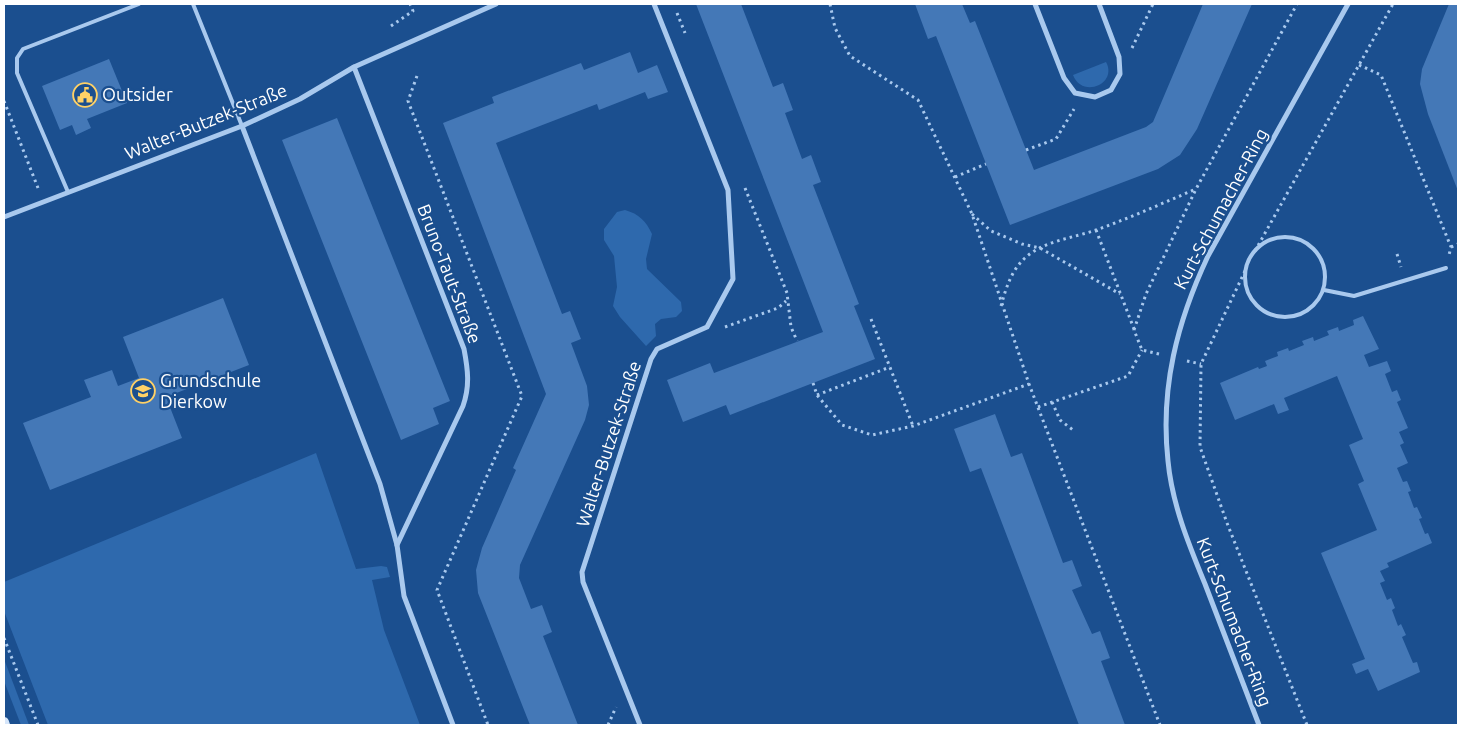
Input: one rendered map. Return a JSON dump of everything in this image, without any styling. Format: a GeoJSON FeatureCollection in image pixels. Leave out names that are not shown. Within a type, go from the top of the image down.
{"type":"FeatureCollection","features":[{"type":"Feature","properties":{"kind":"street","name":"Walter-Butzek-Straße"},"geometry":{"type":"LineString","coordinates":[[4,217],[242,126],[300,98],[354,67],[496,4]]}},
{"type":"Feature","properties":{"kind":"street","name":"Walter-Butzek-Straße"},"geometry":{"type":"LineString","coordinates":[[640,725],[583,582],[582,572],[651,359],[657,349],[707,327],[733,279],[728,190],[654,4]]}},
{"type":"Feature","properties":{"kind":"street"},"geometry":{"type":"LineString","coordinates":[[1035,4],[1064,78],[1075,93],[1095,97],[1111,90],[1120,74],[1119,57],[1098,4]]}},
{"type":"Feature","properties":{"kind":"street","name":"Kurt-Schumacher-Ring"},"geometry":{"type":"LineString","coordinates":[[1259,725],[1187,538],[1173,491],[1168,463],[1165,415],[1172,357],[1184,312],[1208,256],[1348,4]]}},
{"type":"Feature","properties":{"kind":"street","name":"Bruno-Taut-Straße"},"geometry":{"type":"LineString","coordinates":[[354,67],[464,350],[468,369],[468,390],[464,406],[397,545]]}},
{"type":"Feature","properties":{"kind":"street"},"geometry":{"type":"LineString","coordinates":[[242,126],[380,484],[397,545],[404,596],[452,725]]}},
{"type":"Feature","properties":{"kind":"lane"},"geometry":{"type":"LineString","coordinates":[[68,192],[17,73],[17,58],[23,49],[139,4]]}},
{"type":"Feature","properties":{"kind":"lane"},"geometry":{"type":"LineString","coordinates":[[193,4],[242,126]]}},
{"type":"Feature","properties":{"kind":"lane"},"geometry":{"type":"LineString","coordinates":[[1277,236],[1302,242],[1314,250],[1322,262],[1326,275],[1324,290],[1318,301],[1306,310],[1286,316],[1273,314],[1252,300],[1244,282],[1245,271],[1255,251],[1265,241],[1277,236]]}},
{"type":"Feature","properties":{"kind":"lane"},"geometry":{"type":"LineString","coordinates":[[1324,290],[1354,296],[1446,268]]}},
{"type":"Feature","properties":{"kind":"path"},"geometry":{"type":"LineString","coordinates":[[391,26],[413,11],[410,4]]}},
{"type":"Feature","properties":{"kind":"path"},"geometry":{"type":"LineString","coordinates":[[830,4],[835,28],[850,56],[918,100],[972,214],[1001,306],[1029,384],[1160,725]]}},
{"type":"Feature","properties":{"kind":"path"},"geometry":{"type":"LineString","coordinates":[[1120,74],[1153,4]]}},
{"type":"Feature","properties":{"kind":"path"},"geometry":{"type":"LineString","coordinates":[[1134,330],[1146,294],[1196,189],[1297,4]]}},
{"type":"Feature","properties":{"kind":"path"},"geometry":{"type":"LineString","coordinates":[[1255,251],[1393,4]]}},
{"type":"Feature","properties":{"kind":"path"},"geometry":{"type":"LineString","coordinates":[[1359,65],[1381,76],[1451,247],[1446,268]]}},
{"type":"Feature","properties":{"kind":"path"},"geometry":{"type":"LineString","coordinates":[[1026,150],[1056,139],[1082,94]]}},
{"type":"Feature","properties":{"kind":"path"},"geometry":{"type":"LineString","coordinates":[[4,101],[35,182]]}},
{"type":"Feature","properties":{"kind":"path"},"geometry":{"type":"LineString","coordinates":[[955,177],[986,164]]}},
{"type":"Feature","properties":{"kind":"path"},"geometry":{"type":"LineString","coordinates":[[1001,306],[1007,286],[1015,270],[1025,258],[1040,248],[1096,230],[1196,189]]}},
{"type":"Feature","properties":{"kind":"path"},"geometry":{"type":"LineString","coordinates":[[972,214],[991,231],[1022,244],[1040,248],[1120,294]]}},
{"type":"Feature","properties":{"kind":"path"},"geometry":{"type":"LineString","coordinates":[[1096,230],[1142,350]]}},
{"type":"Feature","properties":{"kind":"path"},"geometry":{"type":"LineString","coordinates":[[1451,247],[1458,244]]}},
{"type":"Feature","properties":{"kind":"path"},"geometry":{"type":"LineString","coordinates":[[1245,271],[1201,364],[1200,447],[1227,523],[1307,725]]}},
{"type":"Feature","properties":{"kind":"path"},"geometry":{"type":"LineString","coordinates":[[723,328],[778,308],[786,301]]}},
{"type":"Feature","properties":{"kind":"path"},"geometry":{"type":"LineString","coordinates":[[871,319],[913,426]]}},
{"type":"Feature","properties":{"kind":"path"},"geometry":{"type":"LineString","coordinates":[[792,327],[797,341]]}},
{"type":"Feature","properties":{"kind":"path"},"geometry":{"type":"LineString","coordinates":[[1142,350],[1201,364]]}},
{"type":"Feature","properties":{"kind":"path"},"geometry":{"type":"LineString","coordinates":[[1038,407],[1128,376],[1142,350]]}},
{"type":"Feature","properties":{"kind":"path"},"geometry":{"type":"LineString","coordinates":[[817,395],[890,367]]}},
{"type":"Feature","properties":{"kind":"path"},"geometry":{"type":"LineString","coordinates":[[812,383],[817,395],[842,425],[872,435],[913,426],[1029,384]]}},
{"type":"Feature","properties":{"kind":"path"},"geometry":{"type":"LineString","coordinates":[[1052,402],[1060,420],[1073,430]]}},
{"type":"Feature","properties":{"kind":"path"},"geometry":{"type":"LineString","coordinates":[[4,638],[38,725]]}},
{"type":"Feature","properties":{"kind":"shaded area"},"geometry":{"type":"Polygon","coordinates":[[[1106,62],[1107,77],[1097,86],[1084,86],[1077,82],[1073,75],[1106,62]]]}},
{"type":"Feature","properties":{"kind":"shaded area"},"geometry":{"type":"Polygon","coordinates":[[[625,210],[642,219],[652,234],[646,259],[647,269],[681,302],[682,311],[676,317],[661,319],[655,324],[656,336],[646,346],[620,317],[613,306],[617,287],[614,256],[604,240],[604,229],[617,212],[625,210]]]}},
{"type":"Feature","properties":{"kind":"shaded area"},"geometry":{"type":"Polygon","coordinates":[[[316,453],[356,569],[387,567],[390,577],[372,580],[384,630],[420,725],[48,725],[4,611],[4,582],[316,453]]]}},
{"type":"Feature","properties":{"kind":"shaded area"},"geometry":{"type":"Polygon","coordinates":[[[4,659],[29,725],[21,725],[4,681],[4,659]]]}},
{"type":"Feature","properties":{"kind":"building"},"geometry":{"type":"Polygon","coordinates":[[[696,4],[741,4],[773,87],[783,83],[793,110],[785,113],[802,159],[811,155],[821,182],[813,185],[859,304],[854,306],[875,359],[730,415],[726,405],[683,422],[667,380],[710,363],[714,373],[823,332],[696,4]]]}},
{"type":"Feature","properties":{"kind":"building"},"geometry":{"type":"Polygon","coordinates":[[[915,4],[962,4],[970,23],[975,21],[1034,170],[1146,127],[1153,122],[1203,4],[1252,4],[1197,129],[1180,155],[1158,169],[1010,225],[936,36],[928,39],[915,4]]]}},
{"type":"Feature","properties":{"kind":"building"},"geometry":{"type":"Polygon","coordinates":[[[1449,4],[1458,4],[1458,191],[1428,114],[1420,84],[1422,69],[1449,4]]]}},
{"type":"Feature","properties":{"kind":"building"},"geometry":{"type":"Polygon","coordinates":[[[630,52],[638,73],[657,65],[668,92],[648,99],[645,92],[599,110],[597,104],[496,143],[562,314],[570,311],[581,339],[571,343],[587,386],[589,405],[585,420],[520,565],[519,578],[531,609],[542,605],[552,632],[543,636],[578,725],[530,725],[478,593],[476,570],[482,548],[516,470],[513,468],[546,394],[443,123],[494,103],[492,97],[581,63],[584,70],[630,52]]]}},
{"type":"Feature","properties":{"kind":"building","name":"Outsider"},"geometry":{"type":"Polygon","coordinates":[[[109,59],[127,103],[87,119],[91,128],[76,135],[72,125],[60,130],[42,86],[109,59]]]}},
{"type":"Feature","properties":{"kind":"building"},"geometry":{"type":"Polygon","coordinates":[[[337,118],[450,401],[433,408],[439,424],[401,440],[282,140],[337,118]]]}},
{"type":"Feature","properties":{"kind":"building","name":"Grundschule Dierkow"},"geometry":{"type":"Polygon","coordinates":[[[223,298],[249,365],[166,397],[182,438],[50,490],[23,423],[91,397],[84,380],[112,370],[118,386],[139,378],[123,337],[223,298]]]}},
{"type":"Feature","properties":{"kind":"building"},"geometry":{"type":"Polygon","coordinates":[[[1363,316],[1379,349],[1364,355],[1369,367],[1387,361],[1391,371],[1385,374],[1392,392],[1397,390],[1401,400],[1397,402],[1408,428],[1399,432],[1404,443],[1400,445],[1408,463],[1397,468],[1403,482],[1407,481],[1411,491],[1408,492],[1414,508],[1417,507],[1422,518],[1419,519],[1425,534],[1428,533],[1432,543],[1387,563],[1389,567],[1380,571],[1385,581],[1380,583],[1387,600],[1391,598],[1395,608],[1392,610],[1398,626],[1401,624],[1406,635],[1402,637],[1413,663],[1417,662],[1420,672],[1378,691],[1368,669],[1356,674],[1352,664],[1365,659],[1321,553],[1377,530],[1358,484],[1364,481],[1349,445],[1363,439],[1337,376],[1284,398],[1289,410],[1278,414],[1274,404],[1235,420],[1220,383],[1258,367],[1259,369],[1267,366],[1265,361],[1278,356],[1277,352],[1288,348],[1289,351],[1304,345],[1302,341],[1313,337],[1314,341],[1329,335],[1327,331],[1338,327],[1339,331],[1354,325],[1353,320],[1363,316]]]}},
{"type":"Feature","properties":{"kind":"building"},"geometry":{"type":"Polygon","coordinates":[[[995,414],[1011,457],[1022,453],[1063,563],[1072,560],[1082,586],[1072,590],[1092,634],[1100,631],[1110,658],[1101,661],[1125,725],[1079,725],[981,468],[970,472],[954,429],[995,414]]]}},
{"type":"Feature","properties":{"kind":"place","name":"Outsider"},"geometry":{"type":"Point","coordinates":[85,95]}},
{"type":"Feature","properties":{"kind":"place","name":"Grundschule Dierkow"},"geometry":{"type":"Point","coordinates":[143,391]}}]}
